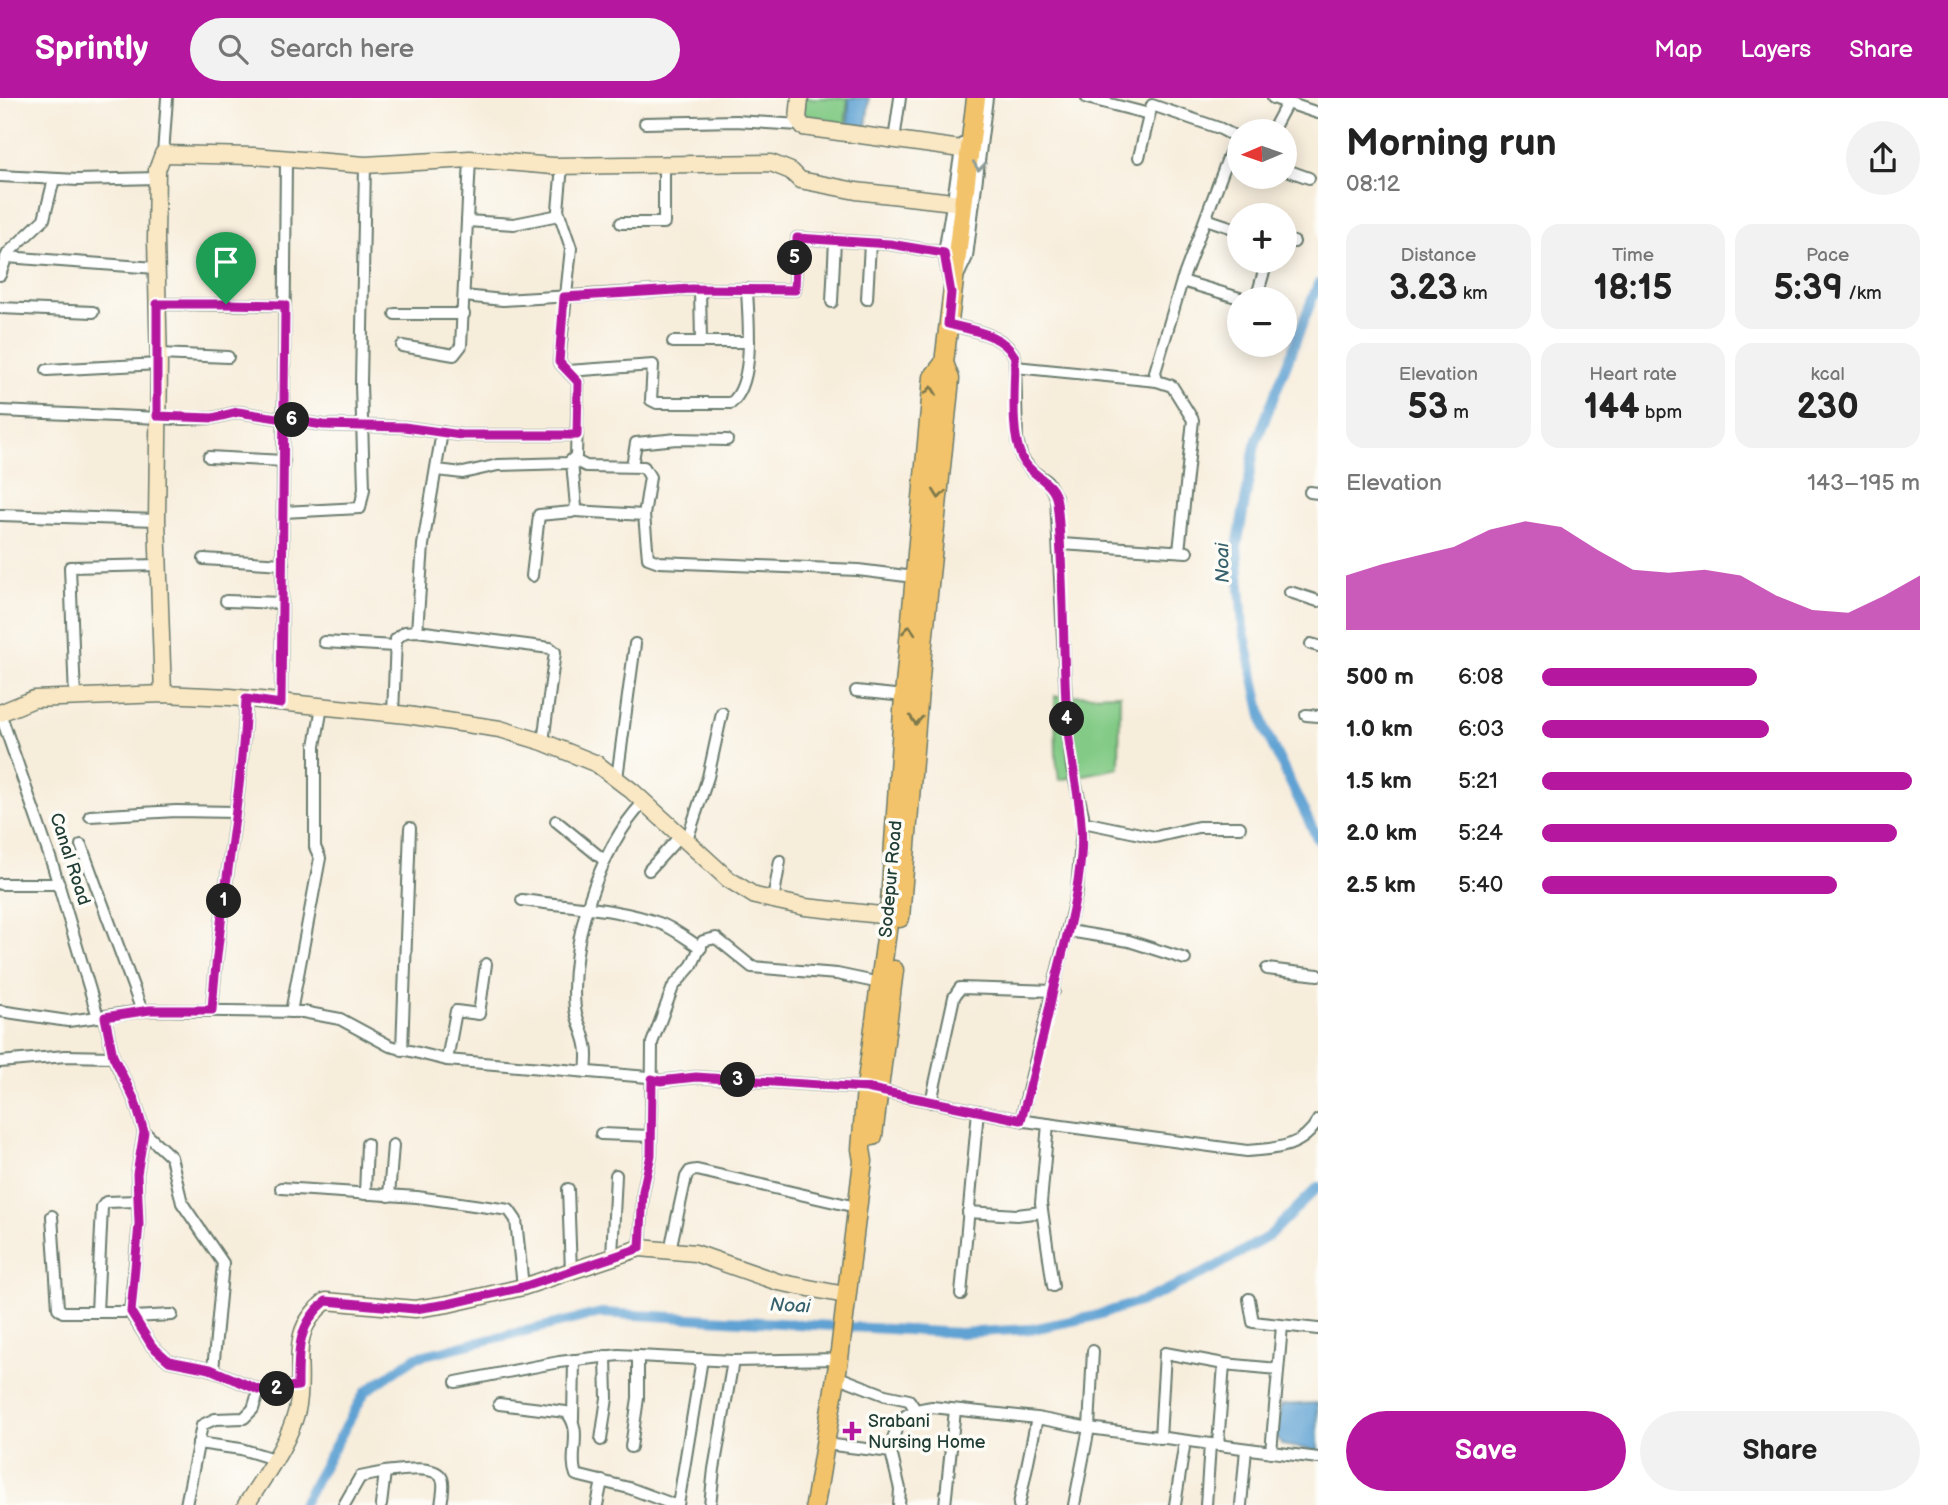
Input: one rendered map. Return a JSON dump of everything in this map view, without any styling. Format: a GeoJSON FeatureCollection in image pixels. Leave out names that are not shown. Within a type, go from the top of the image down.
{"type":"FeatureCollection","features":[{"type":"Feature","properties":{"kind":"main road","name":"Sodepur Road"},"geometry":{"type":"LineString","coordinates":[[815,1505],[838,1360],[863,1161],[861,1149],[872,1090],[880,983],[895,916],[904,696],[933,377],[944,363],[951,293],[950,254],[975,98]]}},
{"type":"Feature","properties":{"kind":"main road"},"geometry":{"type":"LineString","coordinates":[[872,1090],[895,916],[950,379],[944,363]]}},
{"type":"Feature","properties":{"kind":"street"},"geometry":{"type":"LineString","coordinates":[[163,694],[157,520],[159,359],[156,268],[157,178],[163,154],[167,98]]}},
{"type":"Feature","properties":{"kind":"street"},"geometry":{"type":"LineString","coordinates":[[800,98],[800,125]]}},
{"type":"Feature","properties":{"kind":"street"},"geometry":{"type":"LineString","coordinates":[[894,140],[900,98]]}},
{"type":"Feature","properties":{"kind":"street"},"geometry":{"type":"LineString","coordinates":[[464,296],[503,300],[700,289],[795,290],[796,239],[870,243],[950,254],[953,202],[967,98]]}},
{"type":"Feature","properties":{"kind":"street"},"geometry":{"type":"LineString","coordinates":[[951,293],[967,257],[987,98]]}},
{"type":"Feature","properties":{"kind":"street"},"geometry":{"type":"LineString","coordinates":[[1087,98],[1151,106],[1227,133]]}},
{"type":"Feature","properties":{"kind":"street"},"geometry":{"type":"LineString","coordinates":[[1276,119],[1282,100],[1318,113]]}},
{"type":"Feature","properties":{"kind":"street"},"geometry":{"type":"LineString","coordinates":[[1139,157],[1151,106]]}},
{"type":"Feature","properties":{"kind":"street"},"geometry":{"type":"LineString","coordinates":[[645,123],[736,121],[800,125],[961,149]]}},
{"type":"Feature","properties":{"kind":"street"},"geometry":{"type":"LineString","coordinates":[[163,154],[254,156],[365,165],[470,159],[562,166],[771,163],[791,170],[800,180],[856,191],[953,202]]}},
{"type":"Feature","properties":{"kind":"street"},"geometry":{"type":"LineString","coordinates":[[402,346],[454,355],[461,346],[470,159]]}},
{"type":"Feature","properties":{"kind":"street"},"geometry":{"type":"LineString","coordinates":[[281,704],[286,160]]}},
{"type":"Feature","properties":{"kind":"street"},"geometry":{"type":"LineString","coordinates":[[621,223],[664,223],[664,164]]}},
{"type":"Feature","properties":{"kind":"street"},"geometry":{"type":"LineString","coordinates":[[283,512],[358,510],[363,489],[365,165]]}},
{"type":"Feature","properties":{"kind":"street"},"geometry":{"type":"LineString","coordinates":[[562,166],[559,215],[571,248],[559,362],[578,382],[577,435],[573,461],[575,510]]}},
{"type":"Feature","properties":{"kind":"street"},"geometry":{"type":"LineString","coordinates":[[1157,381],[1156,372],[1182,281],[1227,166]]}},
{"type":"Feature","properties":{"kind":"street"},"geometry":{"type":"LineString","coordinates":[[1297,174],[1309,178]]}},
{"type":"Feature","properties":{"kind":"street"},"geometry":{"type":"LineString","coordinates":[[0,176],[54,179],[157,178]]}},
{"type":"Feature","properties":{"kind":"street"},"geometry":{"type":"LineString","coordinates":[[0,275],[6,257],[44,219],[54,179]]}},
{"type":"Feature","properties":{"kind":"street"},"geometry":{"type":"LineString","coordinates":[[467,221],[514,224],[559,215]]}},
{"type":"Feature","properties":{"kind":"street"},"geometry":{"type":"LineString","coordinates":[[1206,219],[1227,226]]}},
{"type":"Feature","properties":{"kind":"street"},"geometry":{"type":"LineString","coordinates":[[832,302],[835,240]]}},
{"type":"Feature","properties":{"kind":"street"},"geometry":{"type":"LineString","coordinates":[[867,299],[870,243]]}},
{"type":"Feature","properties":{"kind":"street"},"geometry":{"type":"LineString","coordinates":[[6,257],[156,268]]}},
{"type":"Feature","properties":{"kind":"street"},"geometry":{"type":"LineString","coordinates":[[1182,281],[1227,294]]}},
{"type":"Feature","properties":{"kind":"street"},"geometry":{"type":"LineString","coordinates":[[700,289],[701,342]]}},
{"type":"Feature","properties":{"kind":"street"},"geometry":{"type":"LineString","coordinates":[[568,371],[653,365],[651,400],[657,403],[731,403],[741,390],[746,373],[749,342],[747,289]]}},
{"type":"Feature","properties":{"kind":"street"},"geometry":{"type":"LineString","coordinates":[[157,304],[285,305]]}},
{"type":"Feature","properties":{"kind":"street"},"geometry":{"type":"LineString","coordinates":[[0,308],[93,312]]}},
{"type":"Feature","properties":{"kind":"street"},"geometry":{"type":"LineString","coordinates":[[395,314],[464,314]]}},
{"type":"Feature","properties":{"kind":"street"},"geometry":{"type":"LineString","coordinates":[[948,324],[1000,341],[1010,347],[1015,367],[1017,441],[1022,458],[1031,470],[1047,481],[1056,497],[1061,544],[1067,721],[1083,822],[1077,891],[1069,931],[1021,1120]]}},
{"type":"Feature","properties":{"kind":"street"},"geometry":{"type":"LineString","coordinates":[[673,342],[749,342]]}},
{"type":"Feature","properties":{"kind":"street"},"geometry":{"type":"LineString","coordinates":[[47,370],[159,359],[228,357]]}},
{"type":"Feature","properties":{"kind":"street"},"geometry":{"type":"LineString","coordinates":[[1015,367],[1157,381],[1172,386],[1193,420],[1183,552],[1061,544]]}},
{"type":"Feature","properties":{"kind":"street"},"geometry":{"type":"LineString","coordinates":[[0,411],[213,418],[238,412],[362,427],[577,435]]}},
{"type":"Feature","properties":{"kind":"street"},"geometry":{"type":"LineString","coordinates":[[416,631],[423,545],[438,470],[442,432]]}},
{"type":"Feature","properties":{"kind":"street"},"geometry":{"type":"LineString","coordinates":[[632,466],[636,443],[677,439],[727,440]]}},
{"type":"Feature","properties":{"kind":"street"},"geometry":{"type":"LineString","coordinates":[[209,457],[284,461]]}},
{"type":"Feature","properties":{"kind":"street"},"geometry":{"type":"LineString","coordinates":[[438,470],[463,473],[498,465],[573,461],[586,466],[644,467],[648,471],[644,515],[648,558],[659,562],[858,570],[914,578]]}},
{"type":"Feature","properties":{"kind":"street"},"geometry":{"type":"LineString","coordinates":[[532,576],[539,515],[575,510],[644,515]]}},
{"type":"Feature","properties":{"kind":"street"},"geometry":{"type":"LineString","coordinates":[[0,515],[157,520]]}},
{"type":"Feature","properties":{"kind":"street"},"geometry":{"type":"LineString","coordinates":[[204,559],[283,564]]}},
{"type":"Feature","properties":{"kind":"street"},"geometry":{"type":"LineString","coordinates":[[75,699],[71,566],[159,565]]}},
{"type":"Feature","properties":{"kind":"street"},"geometry":{"type":"LineString","coordinates":[[1290,592],[1318,601]]}},
{"type":"Feature","properties":{"kind":"street"},"geometry":{"type":"LineString","coordinates":[[226,601],[282,603]]}},
{"type":"Feature","properties":{"kind":"street"},"geometry":{"type":"LineString","coordinates":[[393,714],[395,646],[399,635],[416,631],[553,649],[543,742]]}},
{"type":"Feature","properties":{"kind":"street"},"geometry":{"type":"LineString","coordinates":[[324,642],[395,646]]}},
{"type":"Feature","properties":{"kind":"street"},"geometry":{"type":"LineString","coordinates":[[617,778],[635,644]]}},
{"type":"Feature","properties":{"kind":"street"},"geometry":{"type":"LineString","coordinates":[[856,691],[904,696]]}},
{"type":"Feature","properties":{"kind":"street"},"geometry":{"type":"LineString","coordinates":[[8,709],[75,699],[163,694],[246,699],[393,714],[500,729],[543,742],[597,764],[617,778],[728,879],[755,896],[895,916]]}},
{"type":"Feature","properties":{"kind":"street"},"geometry":{"type":"LineString","coordinates":[[212,1010],[215,968],[244,758],[246,699]]}},
{"type":"Feature","properties":{"kind":"street"},"geometry":{"type":"LineString","coordinates":[[290,1012],[320,858],[315,847],[314,772],[322,707]]}},
{"type":"Feature","properties":{"kind":"street","name":"Canal Road"},"geometry":{"type":"LineString","coordinates":[[8,709],[113,1056],[135,1101],[144,1132]]}},
{"type":"Feature","properties":{"kind":"street"},"geometry":{"type":"LineString","coordinates":[[649,870],[684,838],[708,777],[722,713]]}},
{"type":"Feature","properties":{"kind":"street"},"geometry":{"type":"LineString","coordinates":[[1306,715],[1318,716]]}},
{"type":"Feature","properties":{"kind":"street"},"geometry":{"type":"LineString","coordinates":[[586,1072],[587,1046],[575,1009],[580,937],[605,861],[626,821],[643,803]]}},
{"type":"Feature","properties":{"kind":"street"},"geometry":{"type":"LineString","coordinates":[[90,816],[176,811],[236,812]]}},
{"type":"Feature","properties":{"kind":"street"},"geometry":{"type":"LineString","coordinates":[[556,821],[605,861]]}},
{"type":"Feature","properties":{"kind":"street"},"geometry":{"type":"LineString","coordinates":[[1083,822],[1155,837],[1198,827],[1240,827]]}},
{"type":"Feature","properties":{"kind":"street"},"geometry":{"type":"LineString","coordinates":[[402,1050],[410,828]]}},
{"type":"Feature","properties":{"kind":"street"},"geometry":{"type":"LineString","coordinates":[[81,845],[137,1012]]}},
{"type":"Feature","properties":{"kind":"street"},"geometry":{"type":"LineString","coordinates":[[773,900],[780,861]]}},
{"type":"Feature","properties":{"kind":"street"},"geometry":{"type":"LineString","coordinates":[[0,884],[59,884]]}},
{"type":"Feature","properties":{"kind":"street"},"geometry":{"type":"LineString","coordinates":[[522,900],[569,907],[589,905],[662,924],[701,948]]}},
{"type":"Feature","properties":{"kind":"street"},"geometry":{"type":"LineString","coordinates":[[1069,931],[1129,941],[1185,958]]}},
{"type":"Feature","properties":{"kind":"street"},"geometry":{"type":"LineString","coordinates":[[640,1248],[643,1191],[651,1136],[652,1043],[673,987],[692,965],[704,940],[716,938],[752,967],[837,974],[880,983]]}},
{"type":"Feature","properties":{"kind":"street"},"geometry":{"type":"LineString","coordinates":[[447,1060],[456,1011],[479,1014],[486,964]]}},
{"type":"Feature","properties":{"kind":"street"},"geometry":{"type":"LineString","coordinates":[[1267,969],[1318,975]]}},
{"type":"Feature","properties":{"kind":"street"},"geometry":{"type":"LineString","coordinates":[[931,1102],[954,997],[960,988],[1054,991]]}},
{"type":"Feature","properties":{"kind":"street"},"geometry":{"type":"LineString","coordinates":[[0,1011],[68,1021],[137,1012],[290,1012],[340,1019],[370,1037],[402,1050],[447,1060],[660,1081],[696,1077],[872,1090],[1021,1120],[1247,1151],[1283,1148],[1305,1137],[1318,1120]]}},
{"type":"Feature","properties":{"kind":"street"},"geometry":{"type":"LineString","coordinates":[[0,1062],[65,1056],[113,1056]]}},
{"type":"Feature","properties":{"kind":"street"},"geometry":{"type":"LineString","coordinates":[[961,1294],[978,1111]]}},
{"type":"Feature","properties":{"kind":"street"},"geometry":{"type":"LineString","coordinates":[[1048,1124],[1042,1212],[1053,1286]]}},
{"type":"Feature","properties":{"kind":"street"},"geometry":{"type":"LineString","coordinates":[[144,1132],[137,1174],[139,1224],[132,1315],[160,1355],[169,1361],[214,1370],[259,1390],[298,1386]]}},
{"type":"Feature","properties":{"kind":"street"},"geometry":{"type":"LineString","coordinates":[[144,1132],[171,1157],[183,1203],[223,1263],[214,1370]]}},
{"type":"Feature","properties":{"kind":"street"},"geometry":{"type":"LineString","coordinates":[[601,1134],[651,1136]]}},
{"type":"Feature","properties":{"kind":"street"},"geometry":{"type":"LineString","coordinates":[[365,1194],[367,1144]]}},
{"type":"Feature","properties":{"kind":"street"},"geometry":{"type":"LineString","coordinates":[[389,1196],[393,1144]]}},
{"type":"Feature","properties":{"kind":"street"},"geometry":{"type":"LineString","coordinates":[[670,1250],[686,1177],[690,1171],[697,1170],[856,1207]]}},
{"type":"Feature","properties":{"kind":"street"},"geometry":{"type":"LineString","coordinates":[[612,1256],[616,1175]]}},
{"type":"Feature","properties":{"kind":"street"},"geometry":{"type":"LineString","coordinates":[[281,1188],[389,1196],[509,1210],[516,1220],[523,1287]]}},
{"type":"Feature","properties":{"kind":"street"},"geometry":{"type":"LineString","coordinates":[[568,1189],[571,1272]]}},
{"type":"Feature","properties":{"kind":"street"},"geometry":{"type":"LineString","coordinates":[[97,1312],[102,1207],[106,1202],[138,1201]]}},
{"type":"Feature","properties":{"kind":"street"},"geometry":{"type":"LineString","coordinates":[[968,1212],[995,1215],[1042,1212]]}},
{"type":"Feature","properties":{"kind":"street"},"geometry":{"type":"LineString","coordinates":[[52,1216],[58,1308],[63,1312],[172,1315]]}},
{"type":"Feature","properties":{"kind":"street"},"geometry":{"type":"LineString","coordinates":[[246,1505],[274,1459],[297,1411],[302,1330],[313,1312],[326,1301],[415,1309],[523,1287],[640,1248],[695,1253],[778,1282],[845,1300]]}},
{"type":"Feature","properties":{"kind":"street"},"geometry":{"type":"LineString","coordinates":[[1249,1299],[1253,1322],[1318,1329]]}},
{"type":"Feature","properties":{"kind":"street"},"geometry":{"type":"LineString","coordinates":[[1271,1452],[1282,1326]]}},
{"type":"Feature","properties":{"kind":"street"},"geometry":{"type":"LineString","coordinates":[[1074,1505],[1089,1428],[1093,1351]]}},
{"type":"Feature","properties":{"kind":"street"},"geometry":{"type":"LineString","coordinates":[[1160,1438],[1165,1353],[1224,1364],[1278,1369]]}},
{"type":"Feature","properties":{"kind":"street"},"geometry":{"type":"LineString","coordinates":[[456,1382],[607,1356],[733,1361],[838,1360],[885,1395],[909,1400],[915,1409]]}},
{"type":"Feature","properties":{"kind":"street"},"geometry":{"type":"LineString","coordinates":[[601,1440],[607,1398],[607,1356]]}},
{"type":"Feature","properties":{"kind":"street"},"geometry":{"type":"LineString","coordinates":[[631,1447],[638,1398],[638,1356]]}},
{"type":"Feature","properties":{"kind":"street"},"geometry":{"type":"LineString","coordinates":[[574,1360],[575,1473],[676,1505],[702,1359]]}},
{"type":"Feature","properties":{"kind":"street"},"geometry":{"type":"LineString","coordinates":[[710,1505],[733,1361]]}},
{"type":"Feature","properties":{"kind":"street"},"geometry":{"type":"LineString","coordinates":[[1206,1505],[1224,1364]]}},
{"type":"Feature","properties":{"kind":"street"},"geometry":{"type":"LineString","coordinates":[[187,1505],[202,1425],[207,1421],[248,1415],[259,1390]]}},
{"type":"Feature","properties":{"kind":"street"},"geometry":{"type":"LineString","coordinates":[[499,1404],[555,1409],[566,1412],[573,1419]]}},
{"type":"Feature","properties":{"kind":"street"},"geometry":{"type":"LineString","coordinates":[[899,1505],[900,1489],[891,1452],[898,1423],[915,1409],[932,1407],[1037,1418],[1089,1428],[1318,1458]]}},
{"type":"Feature","properties":{"kind":"street"},"geometry":{"type":"LineString","coordinates":[[945,1505],[955,1410]]}},
{"type":"Feature","properties":{"kind":"street"},"geometry":{"type":"LineString","coordinates":[[1019,1505],[1037,1418]]}},
{"type":"Feature","properties":{"kind":"street"},"geometry":{"type":"LineString","coordinates":[[1175,1505],[1185,1441]]}},
{"type":"Feature","properties":{"kind":"street"},"geometry":{"type":"LineString","coordinates":[[198,1443],[219,1444],[274,1459]]}},
{"type":"Feature","properties":{"kind":"street"},"geometry":{"type":"LineString","coordinates":[[825,1444],[891,1452]]}},
{"type":"Feature","properties":{"kind":"street"},"geometry":{"type":"LineString","coordinates":[[1241,1505],[1246,1449]]}},
{"type":"Feature","properties":{"kind":"street"},"geometry":{"type":"LineString","coordinates":[[344,1505],[360,1477],[385,1472],[433,1470],[440,1475],[443,1482],[441,1505]]}},
{"type":"Feature","properties":{"kind":"street"},"geometry":{"type":"LineString","coordinates":[[382,1505],[385,1472]]}},
{"type":"Feature","properties":{"kind":"street"},"geometry":{"type":"LineString","coordinates":[[597,1505],[602,1481]]}},
{"type":"Feature","properties":{"kind":"green space"},"geometry":{"type":"Polygon","coordinates":[[[803,98],[848,98],[845,127],[803,121],[803,98]]]}},
{"type":"Feature","properties":{"kind":"green space"},"geometry":{"type":"Polygon","coordinates":[[[1120,694],[1119,768],[1059,780],[1055,696],[1120,694]]]}},
{"type":"Feature","properties":{"kind":"water"},"geometry":{"type":"Polygon","coordinates":[[[849,98],[869,98],[866,129],[848,127],[849,98]]]}},
{"type":"Feature","properties":{"kind":"water"},"geometry":{"type":"Polygon","coordinates":[[[1317,1403],[1318,1451],[1282,1445],[1275,1435],[1281,1405],[1317,1403]]]}},
{"type":"Feature","properties":{"kind":"waterway","name":"Noai"},"geometry":{"type":"LineString","coordinates":[[1318,284],[1255,445],[1237,547],[1243,627],[1265,730],[1318,840]]}},
{"type":"Feature","properties":{"kind":"waterway","name":"Noai"},"geometry":{"type":"LineString","coordinates":[[302,1505],[365,1392],[416,1357],[601,1313],[960,1333],[1032,1329],[1091,1317],[1145,1300],[1210,1270],[1269,1236],[1318,1187]]}},
{"type":"Feature","properties":{"kind":"place","name":"Srabani Nursing Home"},"geometry":{"type":"Point","coordinates":[852,1431]}},
{"type":"Feature","properties":{"kind":"route"},"geometry":{"type":"LineString","coordinates":[[226,304],[157,304],[157,416],[213,418],[238,412],[283,419],[323,425],[404,427],[461,435],[577,435],[578,382],[576,376],[559,362],[564,297],[691,289],[795,290],[797,238],[890,244],[944,253],[951,293],[948,324],[980,332],[1000,341],[1010,347],[1015,357],[1017,441],[1022,458],[1031,470],[1047,481],[1056,497],[1060,537],[1067,721],[1072,768],[1083,816],[1081,855],[1069,931],[1021,1120],[866,1088],[696,1077],[660,1081],[652,1079],[651,1155],[643,1191],[640,1248],[523,1287],[448,1304],[415,1309],[326,1301],[313,1312],[302,1330],[299,1340],[298,1386],[259,1390],[222,1373],[169,1361],[160,1355],[131,1312],[139,1224],[137,1174],[144,1132],[135,1101],[113,1056],[105,1017],[150,1010],[212,1010],[215,968],[244,758],[246,699],[281,704],[283,419],[285,305],[226,304]]}}]}
